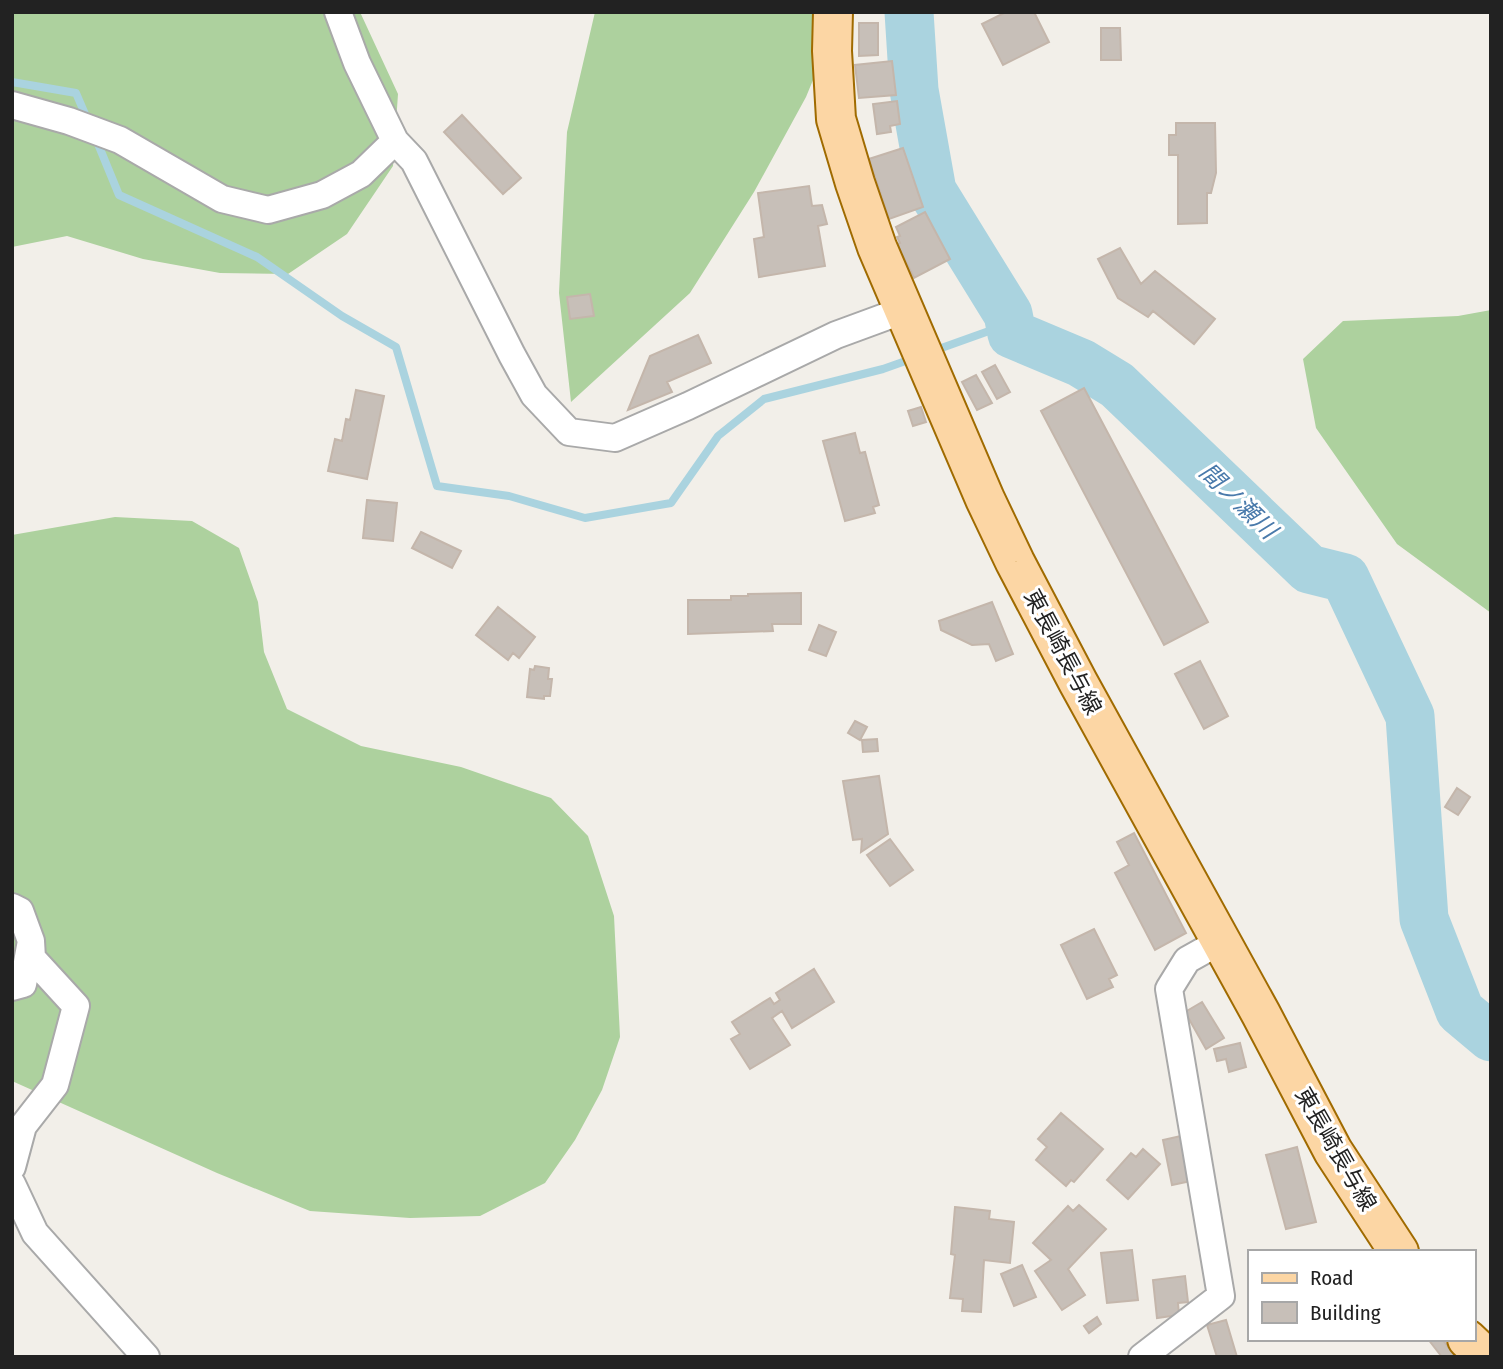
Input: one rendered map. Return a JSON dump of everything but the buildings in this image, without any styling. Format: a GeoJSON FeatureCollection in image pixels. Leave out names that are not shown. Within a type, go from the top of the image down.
{"type":"FeatureCollection","features":[{"type":"Feature","properties":{"kind":"main road","name":"東長崎長与線"},"geometry":{"type":"LineString","coordinates":[[833,12],[836,119],[877,247],[985,499],[1015,562],[1333,1151],[1398,1250]]}},
{"type":"Feature","properties":{"kind":"main road"},"geometry":{"type":"LineString","coordinates":[[1469,1341],[1486,1357]]}},
{"type":"Feature","properties":{"kind":"street"},"geometry":{"type":"LineString","coordinates":[[338,12],[357,63],[395,141],[414,161],[512,355],[534,395],[569,432],[615,439],[836,335],[904,310]]}},
{"type":"Feature","properties":{"kind":"street"},"geometry":{"type":"LineString","coordinates":[[12,105],[113,137],[222,199],[268,210],[322,195],[361,174],[395,141]]}},
{"type":"Feature","properties":{"kind":"street"},"geometry":{"type":"LineString","coordinates":[[12,907],[20,911],[31,941],[32,957],[76,1006],[55,1085],[23,1126],[12,1167]]}},
{"type":"Feature","properties":{"kind":"street"},"geometry":{"type":"LineString","coordinates":[[12,987],[23,984],[31,941]]}},
{"type":"Feature","properties":{"kind":"street"},"geometry":{"type":"LineString","coordinates":[[1142,1357],[1222,1296],[1169,989],[1187,960],[1221,941]]}},
{"type":"Feature","properties":{"kind":"street"},"geometry":{"type":"LineString","coordinates":[[12,1184],[35,1233],[146,1357]]}},
{"type":"Feature","properties":{"kind":"green space"},"geometry":{"type":"Polygon","coordinates":[[[12,12],[360,12],[398,94],[393,166],[347,234],[288,274],[220,273],[143,259],[67,236],[12,247],[12,12]]]}},
{"type":"Feature","properties":{"kind":"green space"},"geometry":{"type":"Polygon","coordinates":[[[595,12],[841,12],[806,97],[754,192],[690,293],[571,402],[559,293],[567,132],[595,12]]]}},
{"type":"Feature","properties":{"kind":"green space"},"geometry":{"type":"Polygon","coordinates":[[[1491,310],[1491,613],[1397,544],[1316,428],[1303,359],[1343,321],[1458,316],[1491,310]]]}},
{"type":"Feature","properties":{"kind":"green space"},"geometry":{"type":"Polygon","coordinates":[[[115,517],[192,521],[239,548],[258,602],[264,652],[287,709],[361,746],[461,767],[551,798],[588,836],[614,916],[620,1037],[602,1090],[575,1140],[545,1183],[480,1216],[410,1218],[310,1211],[217,1173],[12,1081],[12,535],[115,517]]]}},
{"type":"Feature","properties":{"kind":"waterway","name":"間ノ瀬川"},"geometry":{"type":"LineString","coordinates":[[909,12],[914,90],[932,191],[1008,314],[1012,334],[1081,363],[1117,385],[1309,569],[1345,578],[1410,716],[1424,919],[1460,1011],[1491,1037]]}},
{"type":"Feature","properties":{"kind":"waterway"},"geometry":{"type":"LineString","coordinates":[[12,82],[76,93],[88,121]]}},
{"type":"Feature","properties":{"kind":"waterway"},"geometry":{"type":"LineString","coordinates":[[96,139],[119,195],[257,257],[342,316],[396,347],[437,486],[509,496],[585,518],[671,503],[718,436],[764,399],[883,369],[914,358]]}},
{"type":"Feature","properties":{"kind":"waterway"},"geometry":{"type":"LineString","coordinates":[[933,351],[989,331],[1012,334]]}}]}
